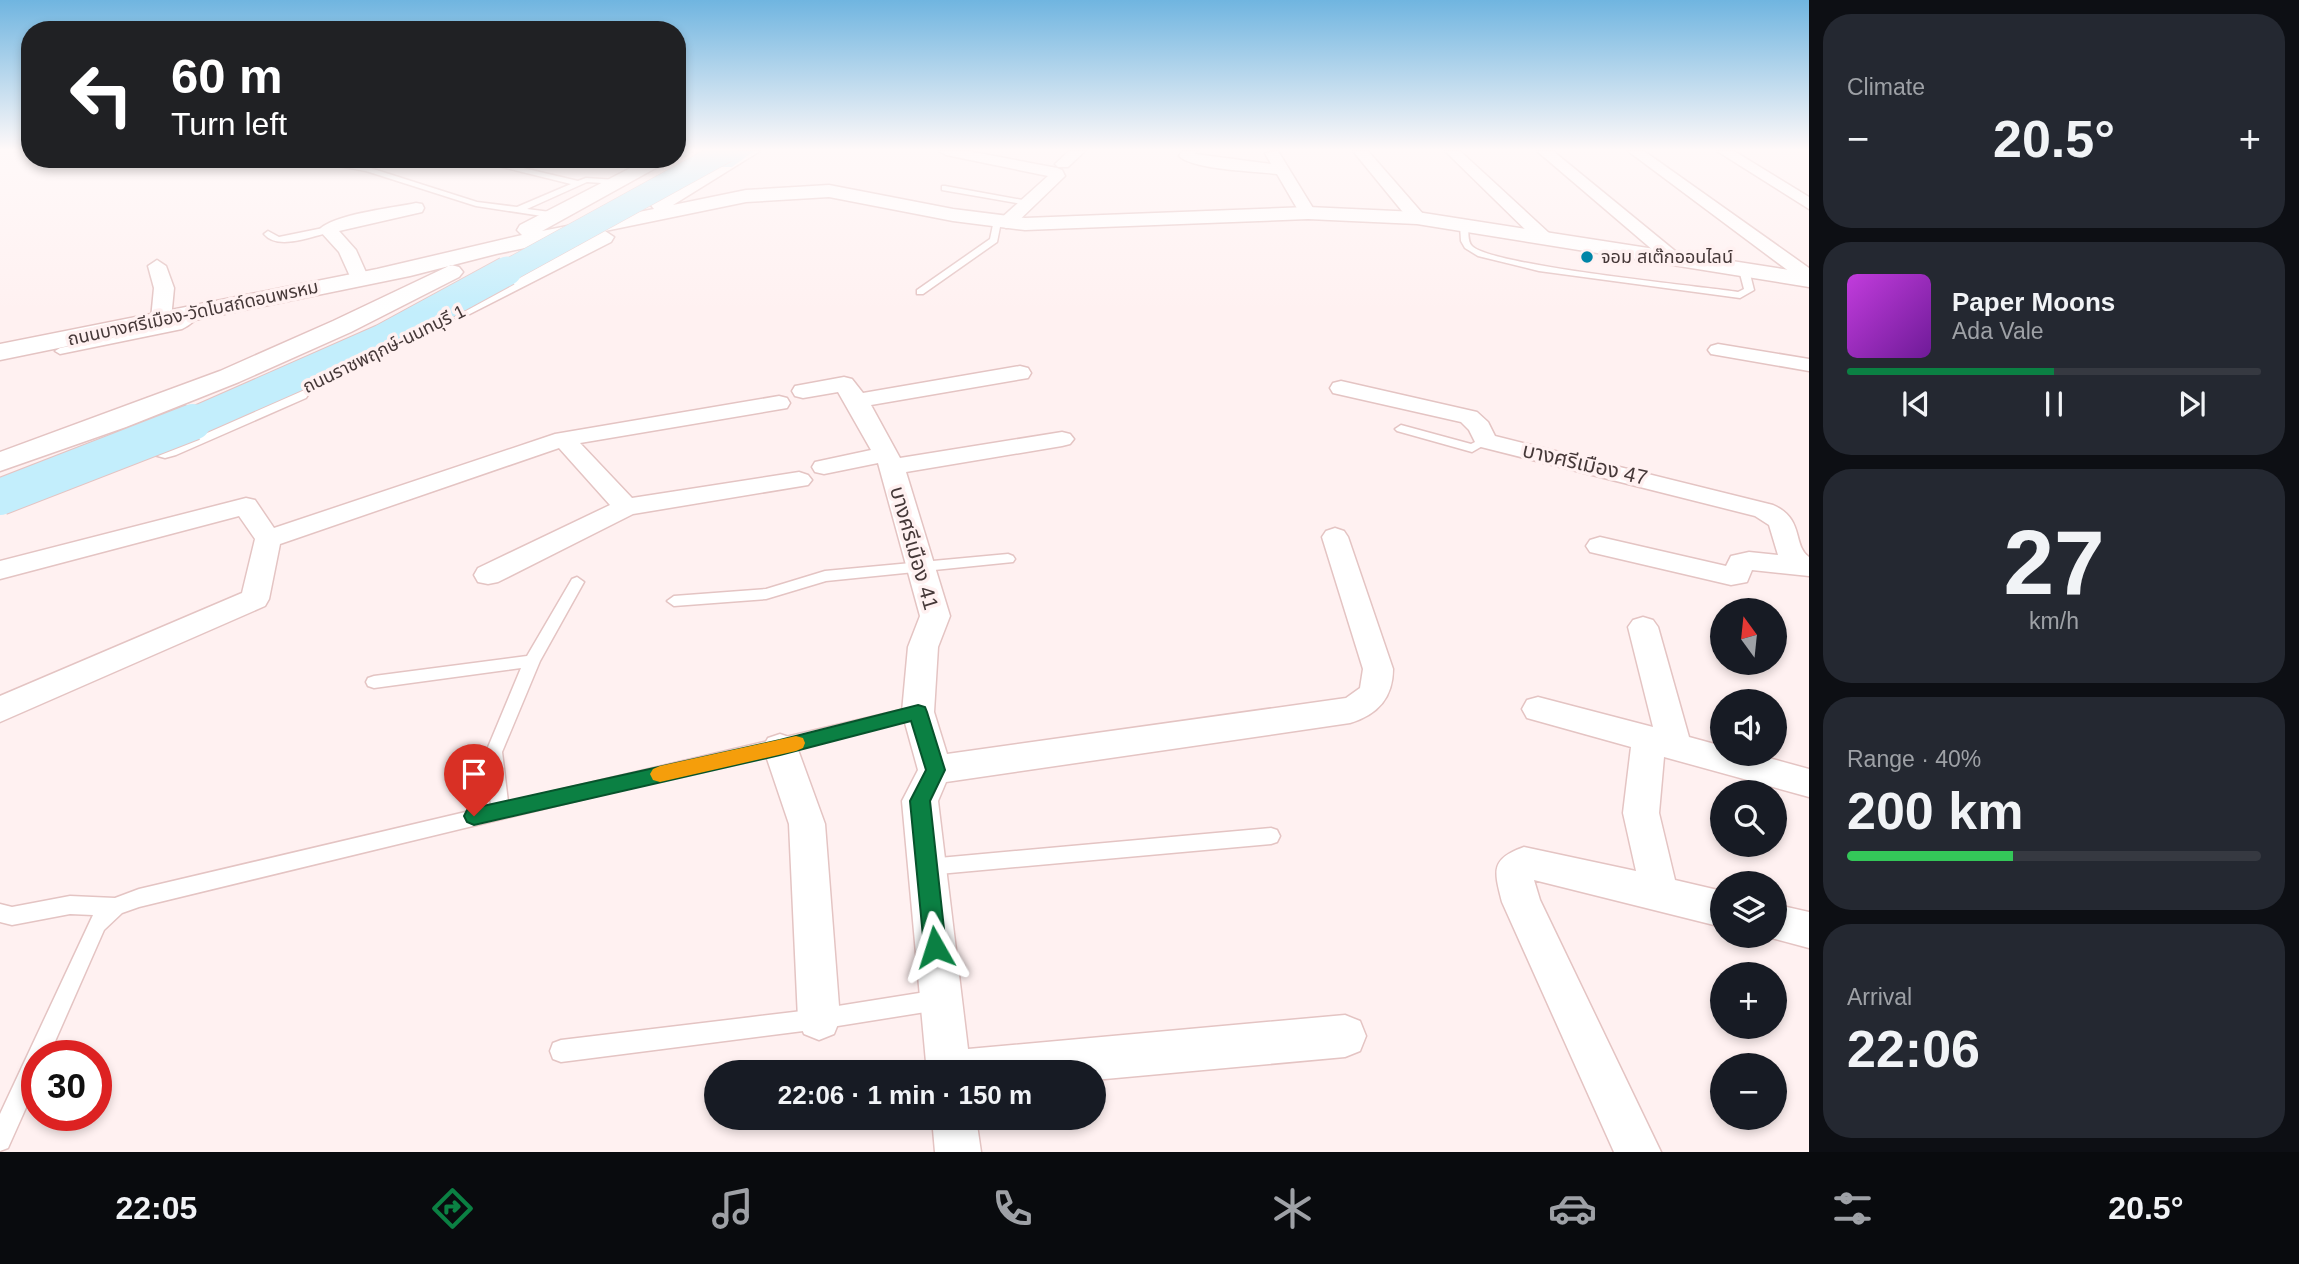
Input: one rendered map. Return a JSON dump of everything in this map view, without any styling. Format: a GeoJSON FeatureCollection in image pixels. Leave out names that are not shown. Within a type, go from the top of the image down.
{"type":"FeatureCollection","features":[{"type":"Feature","properties":{"kind":"main road","name":"ถนนราชพฤกษ์-นนทบุรี 1"},"geometry":{"type":"LineString","coordinates":[[0,479],[192,408],[364,333],[619,205]]}},
{"type":"Feature","properties":{"kind":"main road","name":"ถนนราชพฤกษ์-นนทบุรี 1"},"geometry":{"type":"LineString","coordinates":[[0,497],[202,419],[382,339],[627,205]]}},
{"type":"Feature","properties":{"kind":"street","name":"ถนนราชพฤกษ์-นนทบุรี 1"},"geometry":{"type":"LineString","coordinates":[[0,462],[180,396],[372,313],[573,205]]}},
{"type":"Feature","properties":{"kind":"street"},"geometry":{"type":"LineString","coordinates":[[604,205],[597,213],[620,224]]}},
{"type":"Feature","properties":{"kind":"street","name":"ถนนราชพฤกษ์-นนทบุรี 1"},"geometry":{"type":"LineString","coordinates":[[0,512],[214,430],[396,346],[656,205]]}},
{"type":"Feature","properties":{"kind":"street","name":"ถนนบางศรีเมือง-วัดโบสถ์ดอนพรหม"},"geometry":{"type":"LineString","coordinates":[[0,352],[703,205]]}},
{"type":"Feature","properties":{"kind":"street","name":"ถนนบางศรีเมือง-วัดโบสถ์ดอนพรหม"},"geometry":{"type":"LineString","coordinates":[[620,224],[730,205]]}},
{"type":"Feature","properties":{"kind":"street","name":"ถนนบางศรีเมือง-วัดโบสถ์ดอนพรหม"},"geometry":{"type":"LineString","coordinates":[[868,205],[917,209]]}},
{"type":"Feature","properties":{"kind":"street","name":"ถนนบางศรีเมือง-วัดโบสถ์ดอนพรหม"},"geometry":{"type":"LineString","coordinates":[[896,205],[1001,222],[1074,223],[1308,214],[1417,218],[1809,279]]}},
{"type":"Feature","properties":{"kind":"street"},"geometry":{"type":"LineString","coordinates":[[1001,222],[1025,205]]}},
{"type":"Feature","properties":{"kind":"street"},"geometry":{"type":"LineString","coordinates":[[1303,205],[1308,214]]}},
{"type":"Feature","properties":{"kind":"street"},"geometry":{"type":"LineString","coordinates":[[1406,205],[1417,218]]}},
{"type":"Feature","properties":{"kind":"street"},"geometry":{"type":"LineString","coordinates":[[1508,205],[1542,237]]}},
{"type":"Feature","properties":{"kind":"street"},"geometry":{"type":"LineString","coordinates":[[1609,205],[1674,259]]}},
{"type":"Feature","properties":{"kind":"street"},"geometry":{"type":"LineString","coordinates":[[1708,205],[1809,279]]}},
{"type":"Feature","properties":{"kind":"street"},"geometry":{"type":"LineString","coordinates":[[372,313],[378,303],[379,293],[349,281],[347,250],[328,230],[338,225],[416,208]]}},
{"type":"Feature","properties":{"kind":"street"},"geometry":{"type":"LineString","coordinates":[[157,266],[164,288],[162,319]]}},
{"type":"Feature","properties":{"kind":"street"},"geometry":{"type":"LineString","coordinates":[[453,271],[496,272],[504,278],[506,288]]}},
{"type":"Feature","properties":{"kind":"street"},"geometry":{"type":"LineString","coordinates":[[1718,349],[1809,365]]}},
{"type":"Feature","properties":{"kind":"street"},"geometry":{"type":"LineString","coordinates":[[803,391],[844,384],[857,401],[1020,373]]}},
{"type":"Feature","properties":{"kind":"street"},"geometry":{"type":"LineString","coordinates":[[1341,388],[1469,417],[1480,427],[1485,441]]}},
{"type":"Feature","properties":{"kind":"street","name":"บางศรีเมือง 41"},"geometry":{"type":"LineString","coordinates":[[857,401],[888,461],[935,616],[923,647],[918,712],[935,770]]}},
{"type":"Feature","properties":{"kind":"street"},"geometry":{"type":"LineString","coordinates":[[268,539],[563,439],[779,403]]}},
{"type":"Feature","properties":{"kind":"street"},"geometry":{"type":"LineString","coordinates":[[563,439],[626,507]]}},
{"type":"Feature","properties":{"kind":"street"},"geometry":{"type":"LineString","coordinates":[[824,467],[1062,439]]}},
{"type":"Feature","properties":{"kind":"street","name":"บางศรีเมือง 47"},"geometry":{"type":"LineString","coordinates":[[1485,441],[1752,506],[1772,514],[1782,523],[1790,555],[1805,566]]}},
{"type":"Feature","properties":{"kind":"street"},"geometry":{"type":"LineString","coordinates":[[488,575],[626,507],[799,480]]}},
{"type":"Feature","properties":{"kind":"street"},"geometry":{"type":"LineString","coordinates":[[0,570],[246,506],[268,539],[255,599],[0,710]]}},
{"type":"Feature","properties":{"kind":"street"},"geometry":{"type":"LineString","coordinates":[[948,1060],[920,801],[935,770],[1350,711],[1366,703],[1378,688],[1378,669],[1335,537]]}},
{"type":"Feature","properties":{"kind":"street"},"geometry":{"type":"LineString","coordinates":[[1600,546],[1731,576],[1737,575],[1741,562],[1749,560],[1783,567],[1805,566]]}},
{"type":"Feature","properties":{"kind":"street"},"geometry":{"type":"LineString","coordinates":[[1643,627],[1662,743],[1641,813],[1659,893]]}},
{"type":"Feature","properties":{"kind":"street"},"geometry":{"type":"LineString","coordinates":[[1538,709],[1809,783]]}},
{"type":"Feature","properties":{"kind":"street"},"geometry":{"type":"LineString","coordinates":[[780,747],[807,824],[819,1019]]}},
{"type":"Feature","properties":{"kind":"street"},"geometry":{"type":"LineString","coordinates":[[1638,1152],[1521,902],[1513,872],[1524,863],[1534,864],[1710,906]]}},
{"type":"Feature","properties":{"kind":"street"},"geometry":{"type":"LineString","coordinates":[[1787,925],[1809,930]]}},
{"type":"Feature","properties":{"kind":"street"},"geometry":{"type":"LineString","coordinates":[[1081,1060],[1345,1036]]}},
{"type":"Feature","properties":{"kind":"street"},"geometry":{"type":"LineString","coordinates":[[955,1130],[958,1152]]}},
{"type":"Feature","properties":{"kind":"lane"},"geometry":{"type":"LineString","coordinates":[[483,205],[555,215]]}},
{"type":"Feature","properties":{"kind":"lane"},"geometry":{"type":"LineString","coordinates":[[516,211],[530,205]]}},
{"type":"Feature","properties":{"kind":"lane"},"geometry":{"type":"LineString","coordinates":[[920,292],[994,240],[1001,222]]}},
{"type":"Feature","properties":{"kind":"lane"},"geometry":{"type":"LineString","coordinates":[[1464,225],[1465,241],[1469,248],[1481,254],[1539,268],[1728,295],[1740,295],[1749,290],[1744,270]]}},
{"type":"Feature","properties":{"kind":"lane"},"geometry":{"type":"LineString","coordinates":[[268,234],[279,240],[328,230]]}},
{"type":"Feature","properties":{"kind":"lane"},"geometry":{"type":"LineString","coordinates":[[60,351],[178,327],[188,322],[197,312]]}},
{"type":"Feature","properties":{"kind":"lane"},"geometry":{"type":"LineString","coordinates":[[1401,429],[1472,447],[1485,441]]}},
{"type":"Feature","properties":{"kind":"lane"},"geometry":{"type":"LineString","coordinates":[[674,601],[766,594],[825,576],[1008,559]]}},
{"type":"Feature","properties":{"kind":"lane"},"geometry":{"type":"LineString","coordinates":[[500,810],[494,752],[532,661],[578,582]]}},
{"type":"Feature","properties":{"kind":"lane"},"geometry":{"type":"LineString","coordinates":[[374,681],[532,661]]}},
{"type":"Feature","properties":{"kind":"lane"},"geometry":{"type":"LineString","coordinates":[[45,1040],[97,924],[115,908],[139,898],[918,712]]}},
{"type":"Feature","properties":{"kind":"lane"},"geometry":{"type":"LineString","coordinates":[[927,867],[1271,836]]}},
{"type":"Feature","properties":{"kind":"lane"},"geometry":{"type":"LineString","coordinates":[[0,913],[12,916],[70,905],[115,908]]}},
{"type":"Feature","properties":{"kind":"lane"},"geometry":{"type":"LineString","coordinates":[[561,1051],[819,1019],[940,1000]]}},
{"type":"Feature","properties":{"kind":"lane"},"geometry":{"type":"LineString","coordinates":[[0,1140],[21,1093]]}},
{"type":"Feature","properties":{"kind":"slow traffic"},"geometry":{"type":"LineString","coordinates":[[660,774],[796,743]]}},
{"type":"Feature","properties":{"kind":"place","name":"จอม สเต๊กออนไลน์"},"geometry":{"type":"Point","coordinates":[1587,257]}},
{"type":"Feature","properties":{"kind":"route"},"geometry":{"type":"LineString","coordinates":[[474,816],[780,747],[918,712],[935,770],[920,801],[935,947]]}}]}
